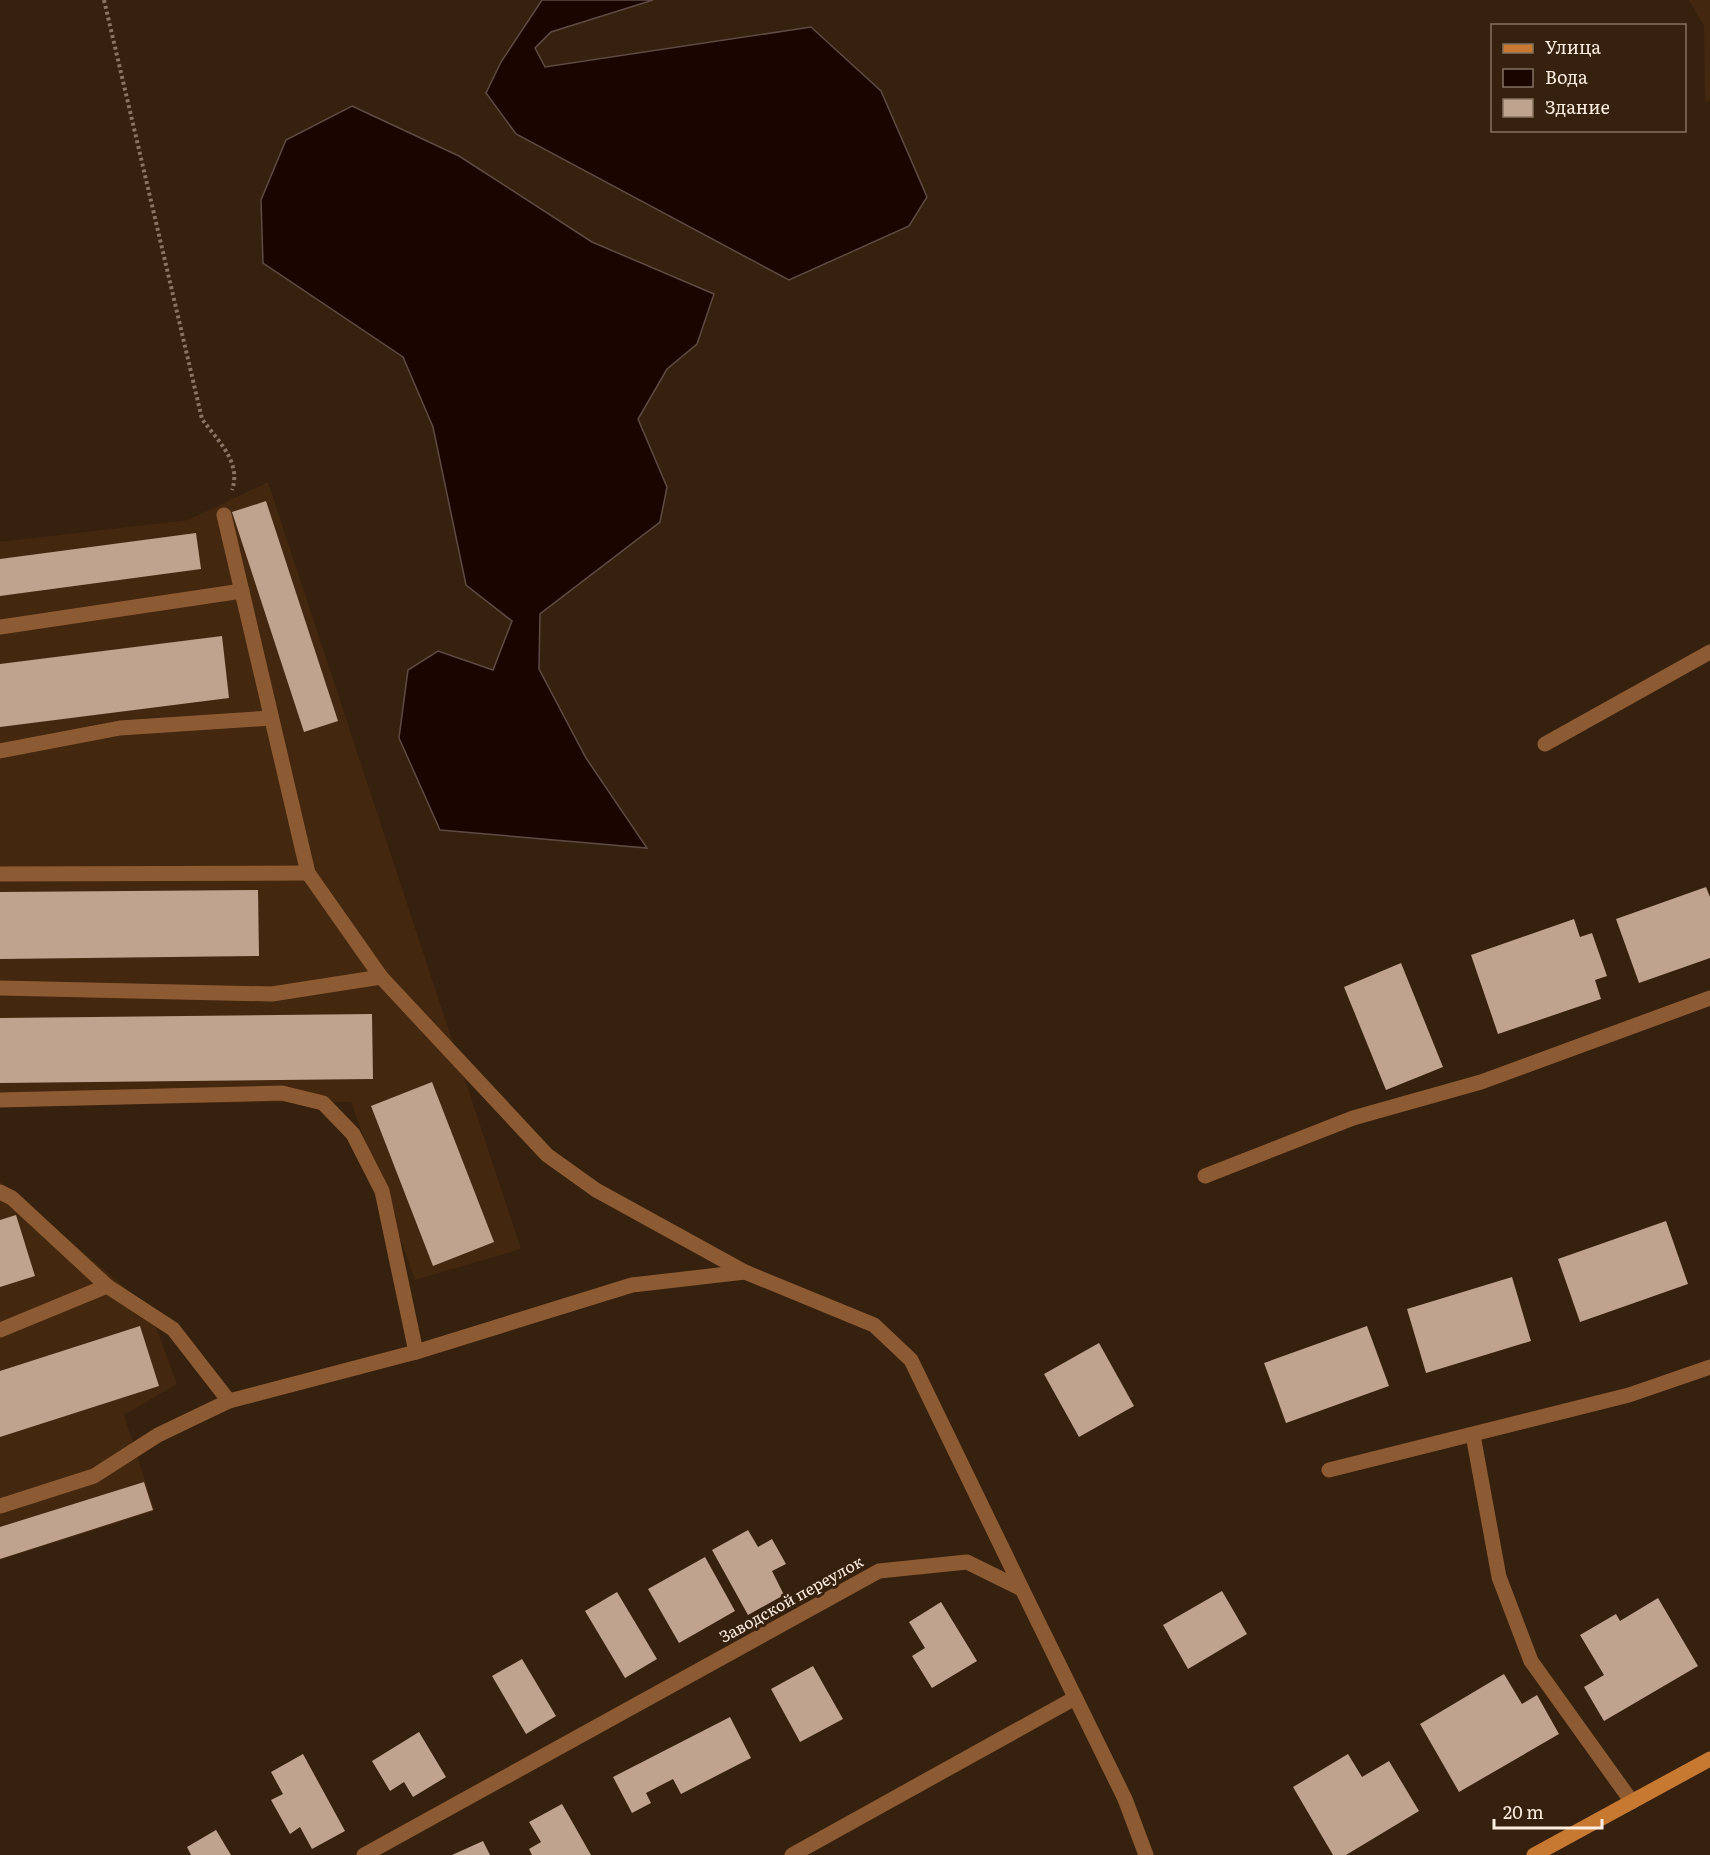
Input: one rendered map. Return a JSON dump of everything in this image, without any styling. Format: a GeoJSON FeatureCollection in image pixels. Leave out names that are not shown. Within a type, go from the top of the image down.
{"type":"FeatureCollection","features":[{"type":"Feature","properties":{"kind":"street"},"geometry":{"type":"LineString","coordinates":[[224,515],[308,873],[381,977],[548,1155],[596,1190],[745,1272],[874,1325],[911,1360],[1125,1799],[1146,1855]]}},
{"type":"Feature","properties":{"kind":"street"},"geometry":{"type":"LineString","coordinates":[[0,627],[242,591]]}},
{"type":"Feature","properties":{"kind":"street"},"geometry":{"type":"LineString","coordinates":[[1545,744],[1710,652]]}},
{"type":"Feature","properties":{"kind":"street"},"geometry":{"type":"LineString","coordinates":[[0,750],[120,728],[271,718]]}},
{"type":"Feature","properties":{"kind":"street"},"geometry":{"type":"LineString","coordinates":[[0,874],[308,873]]}},
{"type":"Feature","properties":{"kind":"street"},"geometry":{"type":"LineString","coordinates":[[0,988],[272,994],[381,977]]}},
{"type":"Feature","properties":{"kind":"street"},"geometry":{"type":"LineString","coordinates":[[1205,1176],[1353,1118],[1481,1082],[1710,998]]}},
{"type":"Feature","properties":{"kind":"street"},"geometry":{"type":"LineString","coordinates":[[0,1100],[282,1093],[323,1103],[353,1134],[382,1191],[416,1352]]}},
{"type":"Feature","properties":{"kind":"street"},"geometry":{"type":"LineString","coordinates":[[0,1192],[12,1198],[107,1286],[173,1329],[229,1401]]}},
{"type":"Feature","properties":{"kind":"street"},"geometry":{"type":"LineString","coordinates":[[0,1506],[93,1476],[158,1435],[229,1401],[416,1352],[632,1285],[745,1272]]}},
{"type":"Feature","properties":{"kind":"street"},"geometry":{"type":"LineString","coordinates":[[0,1329],[107,1286]]}},
{"type":"Feature","properties":{"kind":"street"},"geometry":{"type":"LineString","coordinates":[[1329,1470],[1629,1395],[1710,1367]]}},
{"type":"Feature","properties":{"kind":"street"},"geometry":{"type":"LineString","coordinates":[[1473,1435],[1499,1576],[1531,1661],[1632,1802]]}},
{"type":"Feature","properties":{"kind":"street","name":"Заводской переулок"},"geometry":{"type":"LineString","coordinates":[[364,1855],[879,1571],[967,1562],[1022,1589]]}},
{"type":"Feature","properties":{"kind":"street"},"geometry":{"type":"LineString","coordinates":[[792,1855],[1075,1698]]}},
{"type":"Feature","properties":{"kind":"street"},"geometry":{"type":"LineString","coordinates":[[1534,1855],[1710,1760]]}},
{"type":"Feature","properties":{"kind":"path"},"geometry":{"type":"LineString","coordinates":[[104,0],[202,419],[232,460],[235,481],[224,515]]}},
{"type":"Feature","properties":{"kind":"shaded area"},"geometry":{"type":"Polygon","coordinates":[[[1689,0],[1710,0],[1710,101],[1705,102],[1704,26],[1689,0]]]}},
{"type":"Feature","properties":{"kind":"shaded area"},"geometry":{"type":"Polygon","coordinates":[[[268,482],[521,1249],[415,1280],[351,1102],[0,1105],[0,542],[188,520],[268,482]]]}},
{"type":"Feature","properties":{"kind":"shaded area"},"geometry":{"type":"Polygon","coordinates":[[[0,1181],[149,1308],[177,1384],[124,1415],[155,1511],[0,1560],[0,1181]]]}},
{"type":"Feature","properties":{"kind":"water"},"geometry":{"type":"Polygon","coordinates":[[[542,0],[653,0],[551,32],[535,48],[545,67],[811,27],[881,91],[927,197],[909,226],[789,280],[516,134],[486,93],[501,62],[542,0]]]}},
{"type":"Feature","properties":{"kind":"water"},"geometry":{"type":"Polygon","coordinates":[[[352,106],[459,156],[592,242],[714,294],[697,344],[667,369],[638,419],[667,487],[660,522],[540,614],[539,669],[586,758],[647,848],[440,830],[399,738],[408,670],[438,651],[493,670],[512,621],[466,585],[433,427],[403,357],[263,263],[261,200],[286,140],[352,106]]]}},
{"type":"Feature","properties":{"kind":"building"},"geometry":{"type":"Polygon","coordinates":[[[266,501],[338,721],[304,732],[232,512],[266,501]]]}},
{"type":"Feature","properties":{"kind":"building"},"geometry":{"type":"Polygon","coordinates":[[[196,533],[201,569],[0,596],[0,559],[196,533]]]}},
{"type":"Feature","properties":{"kind":"building"},"geometry":{"type":"Polygon","coordinates":[[[222,636],[229,698],[0,727],[0,664],[222,636]]]}},
{"type":"Feature","properties":{"kind":"building"},"geometry":{"type":"Polygon","coordinates":[[[1706,887],[1710,897],[1710,958],[1639,983],[1616,919],[1706,887]]]}},
{"type":"Feature","properties":{"kind":"building"},"geometry":{"type":"Polygon","coordinates":[[[258,890],[259,956],[0,959],[0,892],[258,890]]]}},
{"type":"Feature","properties":{"kind":"building"},"geometry":{"type":"Polygon","coordinates":[[[1574,919],[1580,937],[1592,933],[1607,976],[1595,980],[1601,999],[1498,1034],[1471,955],[1574,919]]]}},
{"type":"Feature","properties":{"kind":"building"},"geometry":{"type":"Polygon","coordinates":[[[1401,963],[1443,1067],[1386,1090],[1344,987],[1401,963]]]}},
{"type":"Feature","properties":{"kind":"building"},"geometry":{"type":"Polygon","coordinates":[[[372,1014],[373,1079],[0,1083],[0,1018],[372,1014]]]}},
{"type":"Feature","properties":{"kind":"building"},"geometry":{"type":"Polygon","coordinates":[[[432,1082],[494,1242],[433,1266],[371,1106],[432,1082]]]}},
{"type":"Feature","properties":{"kind":"building"},"geometry":{"type":"Polygon","coordinates":[[[16,1215],[35,1276],[0,1287],[0,1220],[16,1215]]]}},
{"type":"Feature","properties":{"kind":"building"},"geometry":{"type":"Polygon","coordinates":[[[1666,1221],[1688,1284],[1580,1322],[1558,1259],[1666,1221]]]}},
{"type":"Feature","properties":{"kind":"building"},"geometry":{"type":"Polygon","coordinates":[[[1512,1277],[1531,1341],[1426,1373],[1407,1309],[1512,1277]]]}},
{"type":"Feature","properties":{"kind":"building"},"geometry":{"type":"Polygon","coordinates":[[[140,1326],[159,1386],[0,1437],[0,1371],[140,1326]]]}},
{"type":"Feature","properties":{"kind":"building"},"geometry":{"type":"Polygon","coordinates":[[[1367,1326],[1389,1386],[1286,1423],[1264,1363],[1367,1326]]]}},
{"type":"Feature","properties":{"kind":"building"},"geometry":{"type":"Polygon","coordinates":[[[1099,1343],[1134,1406],[1079,1437],[1044,1374],[1099,1343]]]}},
{"type":"Feature","properties":{"kind":"building"},"geometry":{"type":"Polygon","coordinates":[[[144,1482],[153,1510],[0,1559],[0,1527],[144,1482]]]}},
{"type":"Feature","properties":{"kind":"building"},"geometry":{"type":"Polygon","coordinates":[[[748,1530],[758,1547],[772,1539],[786,1564],[772,1571],[784,1595],[748,1615],[712,1550],[748,1530]]]}},
{"type":"Feature","properties":{"kind":"building"},"geometry":{"type":"Polygon","coordinates":[[[705,1557],[735,1611],[679,1643],[648,1589],[705,1557]]]}},
{"type":"Feature","properties":{"kind":"building"},"geometry":{"type":"Polygon","coordinates":[[[1222,1591],[1247,1634],[1188,1669],[1163,1625],[1222,1591]]]}},
{"type":"Feature","properties":{"kind":"building"},"geometry":{"type":"Polygon","coordinates":[[[617,1592],[657,1659],[625,1678],[585,1611],[617,1592]]]}},
{"type":"Feature","properties":{"kind":"building"},"geometry":{"type":"Polygon","coordinates":[[[1658,1598],[1698,1666],[1604,1721],[1584,1687],[1604,1675],[1580,1635],[1616,1614],[1620,1621],[1658,1598]]]}},
{"type":"Feature","properties":{"kind":"building"},"geometry":{"type":"Polygon","coordinates":[[[941,1602],[977,1661],[932,1688],[912,1656],[925,1648],[909,1622],[941,1602]]]}},
{"type":"Feature","properties":{"kind":"building"},"geometry":{"type":"Polygon","coordinates":[[[522,1659],[556,1716],[526,1734],[492,1676],[522,1659]]]}},
{"type":"Feature","properties":{"kind":"building"},"geometry":{"type":"Polygon","coordinates":[[[813,1666],[843,1719],[800,1742],[771,1689],[813,1666]]]}},
{"type":"Feature","properties":{"kind":"building"},"geometry":{"type":"Polygon","coordinates":[[[1504,1674],[1522,1704],[1537,1695],[1559,1734],[1459,1792],[1420,1724],[1504,1674]]]}},
{"type":"Feature","properties":{"kind":"building"},"geometry":{"type":"Polygon","coordinates":[[[730,1717],[751,1758],[681,1794],[673,1779],[646,1793],[651,1803],[632,1813],[613,1777],[730,1717]]]}},
{"type":"Feature","properties":{"kind":"building"},"geometry":{"type":"Polygon","coordinates":[[[419,1732],[446,1777],[413,1797],[404,1782],[390,1791],[372,1761],[419,1732]]]}},
{"type":"Feature","properties":{"kind":"building"},"geometry":{"type":"Polygon","coordinates":[[[303,1754],[345,1831],[312,1849],[300,1827],[290,1834],[271,1800],[283,1794],[271,1772],[303,1754]]]}},
{"type":"Feature","properties":{"kind":"building"},"geometry":{"type":"Polygon","coordinates":[[[1348,1754],[1362,1777],[1389,1761],[1419,1811],[1346,1855],[1333,1855],[1293,1787],[1348,1754]]]}},
{"type":"Feature","properties":{"kind":"building"},"geometry":{"type":"Polygon","coordinates":[[[562,1804],[591,1855],[532,1855],[529,1849],[541,1842],[529,1822],[562,1804]]]}},
{"type":"Feature","properties":{"kind":"building"},"geometry":{"type":"Polygon","coordinates":[[[216,1830],[231,1855],[191,1855],[187,1847],[216,1830]]]}},
{"type":"Feature","properties":{"kind":"building"},"geometry":{"type":"Polygon","coordinates":[[[483,1841],[490,1855],[452,1855],[483,1841]]]}}]}
